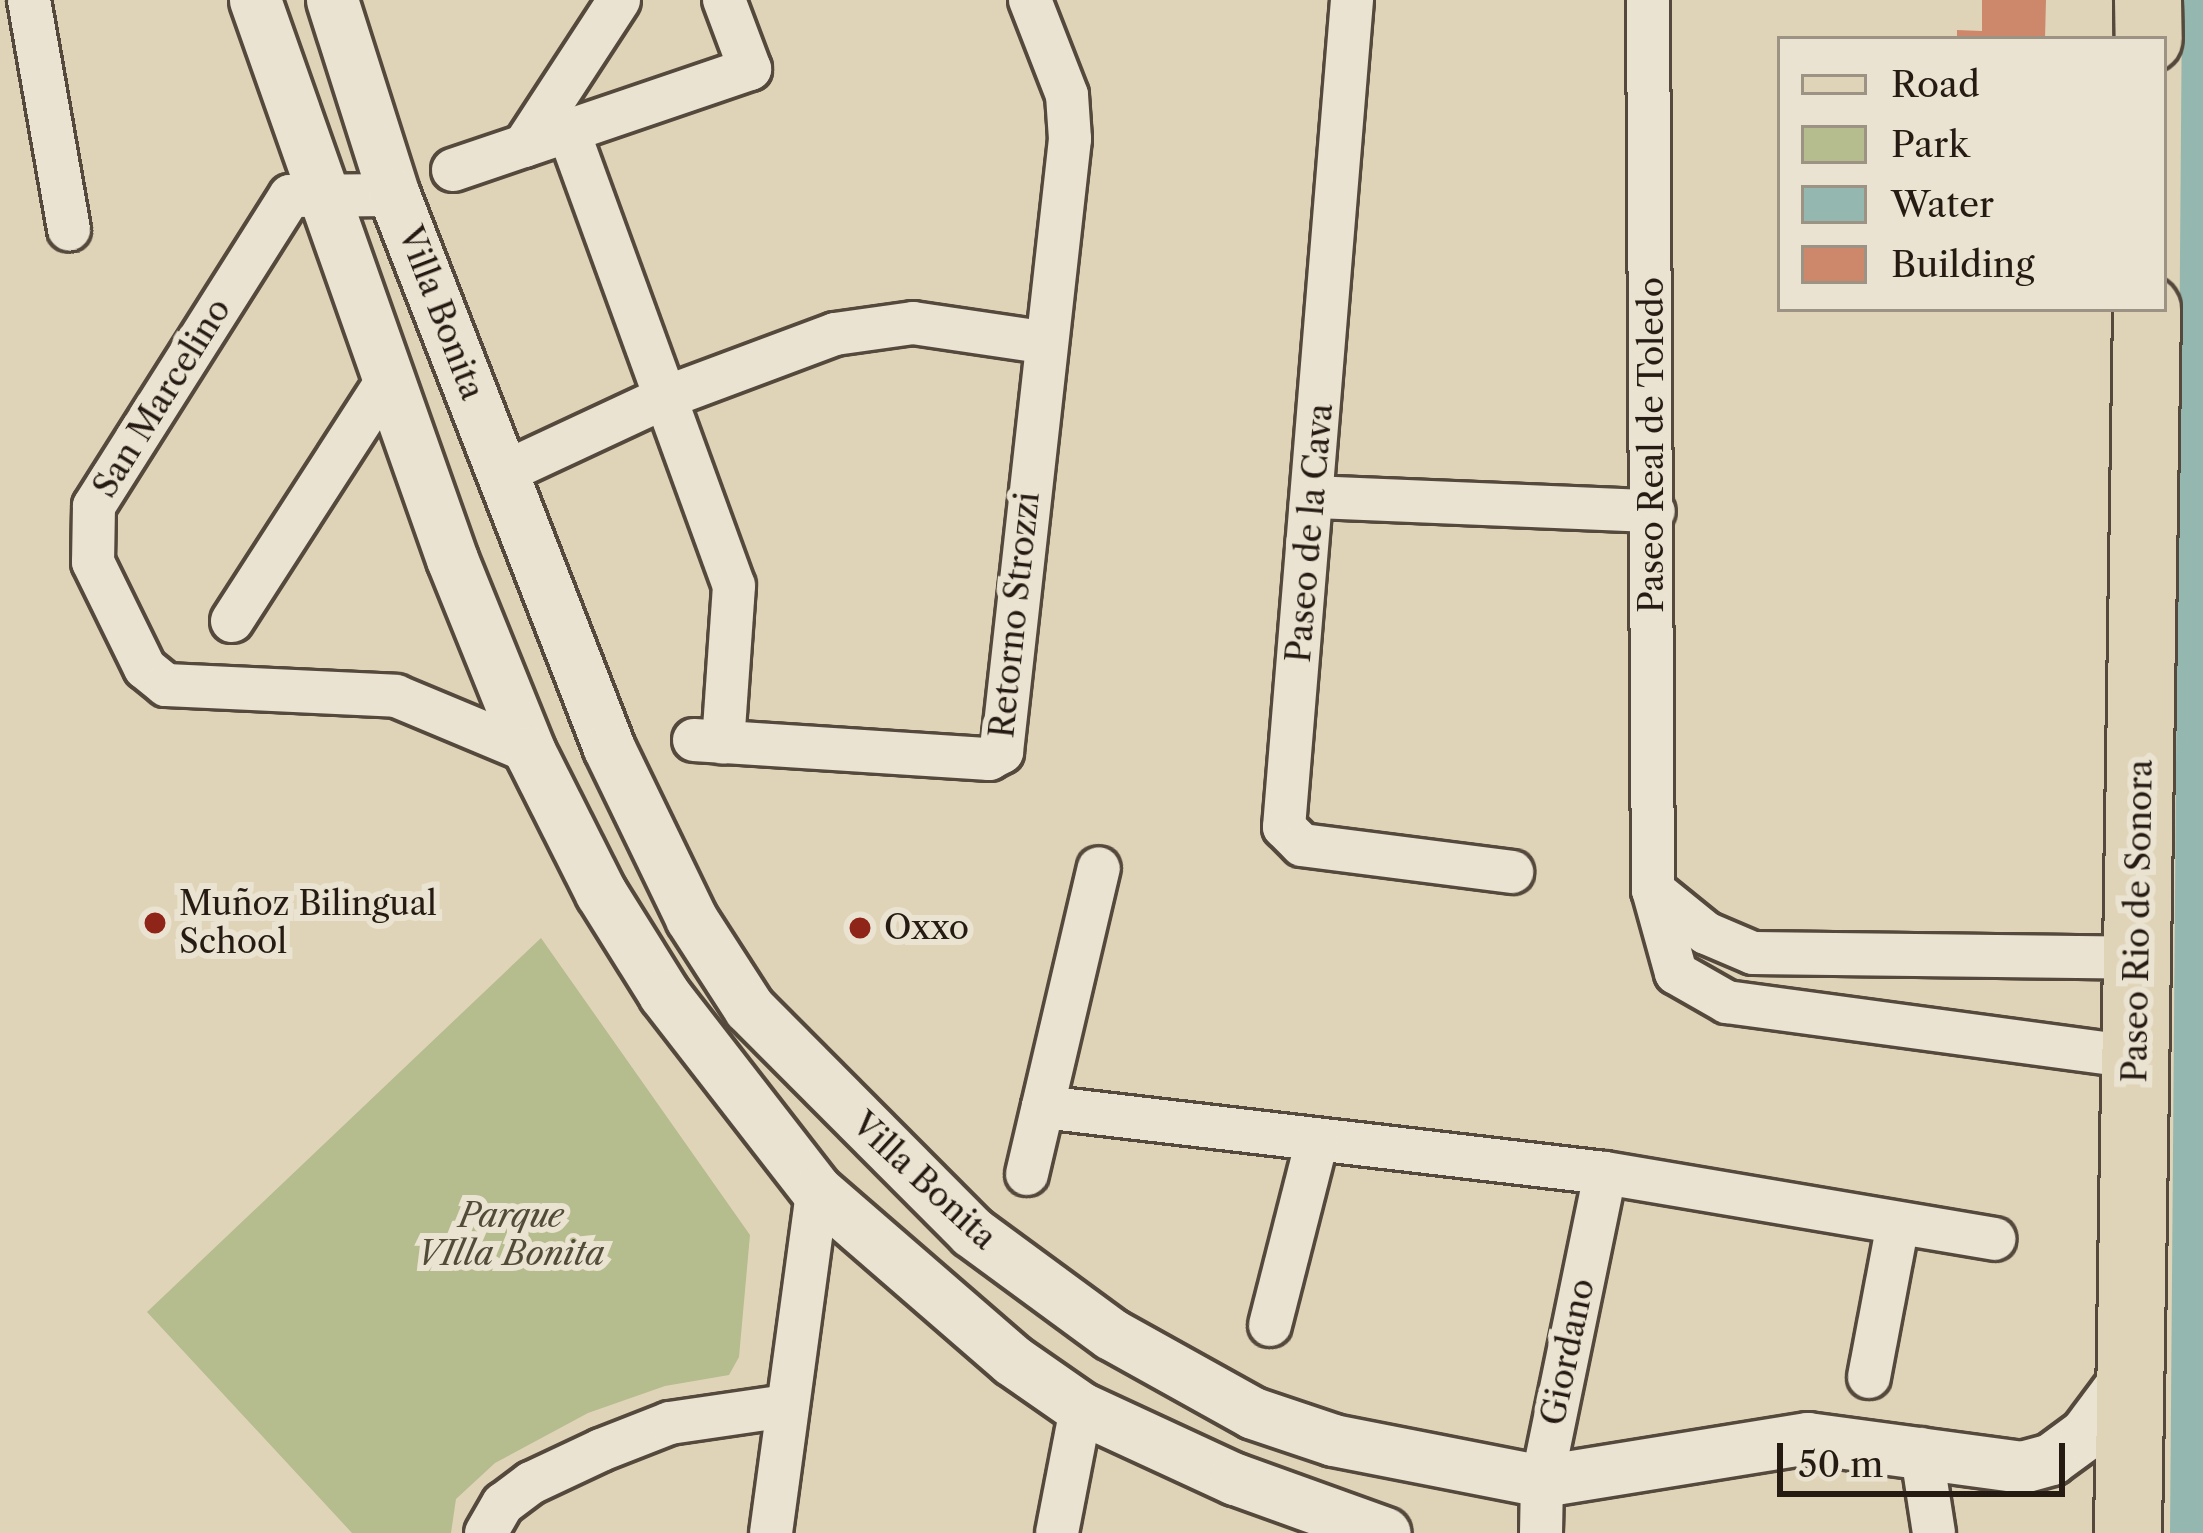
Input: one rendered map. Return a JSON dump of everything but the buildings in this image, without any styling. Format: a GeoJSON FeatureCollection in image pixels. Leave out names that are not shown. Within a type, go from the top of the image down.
{"type":"FeatureCollection","features":[{"type":"Feature","properties":{"kind":"main road"},"geometry":{"type":"LineString","coordinates":[[2148,0],[2149,36]]}},
{"type":"Feature","properties":{"kind":"main road","name":"Paseo Rio de Sonora"},"geometry":{"type":"LineString","coordinates":[[2128,1533],[2147,312]]}},
{"type":"Feature","properties":{"kind":"street"},"geometry":{"type":"LineString","coordinates":[[29,0],[69,230]]}},
{"type":"Feature","properties":{"kind":"street","name":"Villa Bonita"},"geometry":{"type":"LineString","coordinates":[[255,0],[530,752],[601,893],[664,994],[817,1191],[917,1285],[1081,1408],[1235,1480],[1376,1532]]}},
{"type":"Feature","properties":{"kind":"street","name":"Villa Bonita"},"geometry":{"type":"LineString","coordinates":[[332,0],[394,195],[609,748],[691,918],[749,1008],[972,1232],[1111,1334],[1253,1413],[1333,1439],[1542,1480],[1808,1438],[1921,1449],[2022,1467],[2051,1459],[2085,1434],[2132,1370]]}},
{"type":"Feature","properties":{"kind":"street"},"geometry":{"type":"LineString","coordinates":[[524,146],[620,0]]}},
{"type":"Feature","properties":{"kind":"street"},"geometry":{"type":"LineString","coordinates":[[453,170],[750,69],[724,0]]}},
{"type":"Feature","properties":{"kind":"street","name":"Retorno Strozzi"},"geometry":{"type":"LineString","coordinates":[[568,130],[734,586],[709,741],[998,757],[1042,342],[1070,139],[1067,95],[1030,0]]}},
{"type":"Feature","properties":{"kind":"street","name":"Paseo de la Cava"},"geometry":{"type":"LineString","coordinates":[[1352,0],[1284,827],[1303,845],[1512,872]]}},
{"type":"Feature","properties":{"kind":"street","name":"Paseo Real de Toledo"},"geometry":{"type":"LineString","coordinates":[[1648,0],[1653,890],[1676,973],[1698,992],[2135,1058]]}},
{"type":"Feature","properties":{"kind":"street"},"geometry":{"type":"LineString","coordinates":[[324,190],[394,195]]}},
{"type":"Feature","properties":{"kind":"street","name":"San Marcelino"},"geometry":{"type":"LineString","coordinates":[[324,190],[290,196],[94,506],[93,562],[145,668],[166,685],[396,696],[530,752]]}},
{"type":"Feature","properties":{"kind":"street"},"geometry":{"type":"LineString","coordinates":[[503,473],[664,398],[875,325],[1042,342]]}},
{"type":"Feature","properties":{"kind":"street"},"geometry":{"type":"LineString","coordinates":[[232,621],[390,376]]}},
{"type":"Feature","properties":{"kind":"street"},"geometry":{"type":"LineString","coordinates":[[1314,497],[1654,511]]}},
{"type":"Feature","properties":{"kind":"street"},"geometry":{"type":"LineString","coordinates":[[1027,1174],[1099,868]]}},
{"type":"Feature","properties":{"kind":"street"},"geometry":{"type":"LineString","coordinates":[[1653,890],[1706,934],[1754,953],[2138,958]]}},
{"type":"Feature","properties":{"kind":"street"},"geometry":{"type":"LineString","coordinates":[[1042,1108],[1605,1173],[1994,1239]]}},
{"type":"Feature","properties":{"kind":"street"},"geometry":{"type":"LineString","coordinates":[[1270,1325],[1317,1141]]}},
{"type":"Feature","properties":{"kind":"street","name":"Giordano"},"geometry":{"type":"LineString","coordinates":[[1541,1533],[1542,1480],[1605,1173]]}},
{"type":"Feature","properties":{"kind":"street"},"geometry":{"type":"LineString","coordinates":[[771,1533],[803,1265],[817,1191]]}},
{"type":"Feature","properties":{"kind":"street"},"geometry":{"type":"LineString","coordinates":[[1869,1376],[1898,1224]]}},
{"type":"Feature","properties":{"kind":"street"},"geometry":{"type":"LineString","coordinates":[[917,1285],[972,1232]]}},
{"type":"Feature","properties":{"kind":"street"},"geometry":{"type":"LineString","coordinates":[[486,1533],[502,1504],[531,1483],[601,1450],[670,1423],[786,1406]]}},
{"type":"Feature","properties":{"kind":"street"},"geometry":{"type":"LineString","coordinates":[[1057,1533],[1066,1463],[1081,1408]]}},
{"type":"Feature","properties":{"kind":"street"},"geometry":{"type":"LineString","coordinates":[[1921,1449],[1934,1533]]}},
{"type":"Feature","properties":{"kind":"green space","name":"Parque VIlla Bonita"},"geometry":{"type":"Polygon","coordinates":[[[541,938],[750,1235],[739,1357],[729,1375],[665,1386],[588,1413],[495,1463],[456,1499],[451,1533],[352,1533],[147,1312],[541,938]]]}},
{"type":"Feature","properties":{"kind":"water"},"geometry":{"type":"Polygon","coordinates":[[[2182,0],[2203,0],[2203,1533],[2170,1533],[2182,0]]]}},
{"type":"Feature","properties":{"kind":"place","name":"Muñoz Bilingual School"},"geometry":{"type":"Point","coordinates":[155,923]}},
{"type":"Feature","properties":{"kind":"place","name":"Oxxo"},"geometry":{"type":"Point","coordinates":[860,928]}}]}
